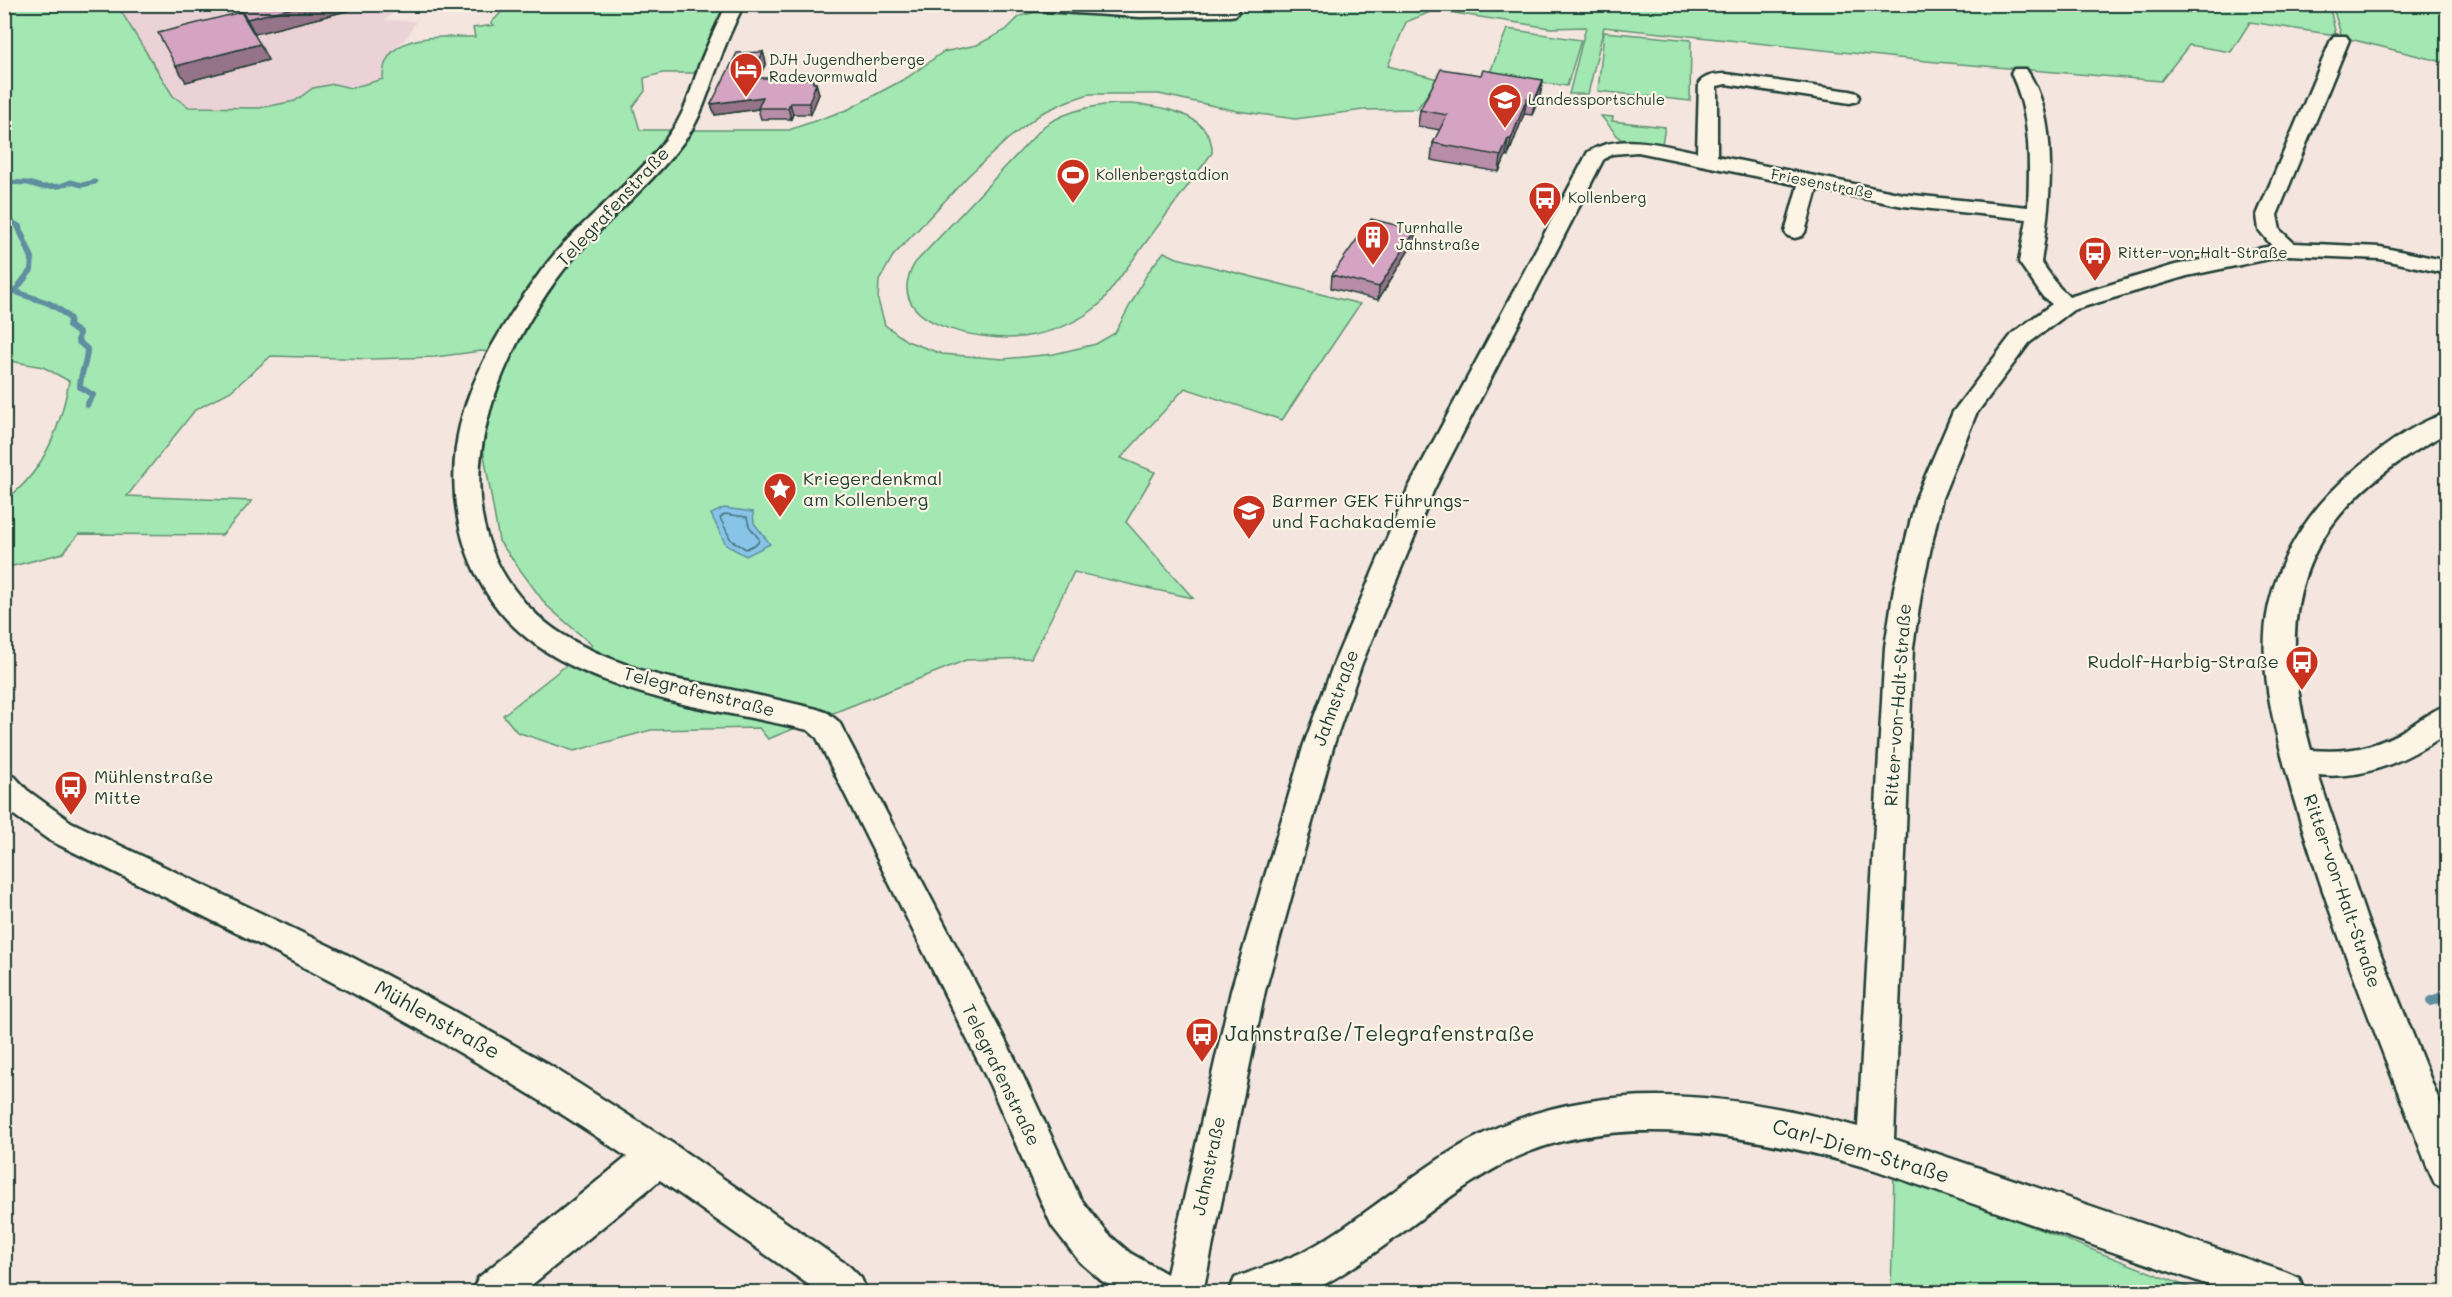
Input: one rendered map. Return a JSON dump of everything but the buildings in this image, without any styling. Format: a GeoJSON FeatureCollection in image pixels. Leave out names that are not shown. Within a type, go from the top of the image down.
{"type":"FeatureCollection","features":[{"type":"Feature","properties":{"kind":"street","name":"Telegrafenstraße"},"geometry":{"type":"LineString","coordinates":[[736,4],[683,129],[632,187],[582,235],[550,273],[518,321],[493,367],[477,409],[466,475],[465,490],[469,521],[476,546],[488,571],[505,597],[535,629],[599,664],[652,684],[817,721],[828,730],[1003,1074],[1066,1212],[1094,1248],[1116,1267],[1159,1293]]}},
{"type":"Feature","properties":{"kind":"street"},"geometry":{"type":"LineString","coordinates":[[1010,4],[1140,12],[1230,12]]}},
{"type":"Feature","properties":{"kind":"street"},"geometry":{"type":"LineString","coordinates":[[2288,249],[2269,230],[2266,222],[2267,215],[2340,40]]}},
{"type":"Feature","properties":{"kind":"street"},"geometry":{"type":"LineString","coordinates":[[2020,73],[2028,86],[2034,109],[2040,183],[2038,214],[2030,262],[2043,283],[2065,305]]}},
{"type":"Feature","properties":{"kind":"street"},"geometry":{"type":"LineString","coordinates":[[1707,160],[1708,83],[1711,80],[1726,79],[1850,97]]}},
{"type":"Feature","properties":{"kind":"street","name":"Friesenstraße"},"geometry":{"type":"LineString","coordinates":[[1607,149],[1638,146],[1903,200],[2038,214]]}},
{"type":"Feature","properties":{"kind":"street","name":"Jahnstraße"},"geometry":{"type":"LineString","coordinates":[[1183,1293],[1229,1070],[1248,991],[1319,744],[1348,663],[1401,532],[1442,447],[1586,171],[1595,156],[1607,149]]}},
{"type":"Feature","properties":{"kind":"street"},"geometry":{"type":"LineString","coordinates":[[1796,232],[1809,182]]}},
{"type":"Feature","properties":{"kind":"street","name":"Ritter-von-Halt-Straße"},"geometry":{"type":"LineString","coordinates":[[1875,1150],[1898,657],[1916,545],[1929,498],[1965,412],[2021,338],[2065,305],[2135,282],[2288,249],[2380,253],[2448,268]]}},
{"type":"Feature","properties":{"kind":"street","name":"Ritter-von-Halt-Straße"},"geometry":{"type":"LineString","coordinates":[[2448,421],[2420,435],[2376,466],[2346,491],[2323,515],[2308,539],[2290,578],[2281,611],[2280,661],[2298,761],[2345,912],[2448,1171]]}},
{"type":"Feature","properties":{"kind":"street"},"geometry":{"type":"LineString","coordinates":[[2298,761],[2333,765],[2370,762],[2396,751],[2448,717]]}},
{"type":"Feature","properties":{"kind":"street","name":"Mühlenstraße"},"geometry":{"type":"LineString","coordinates":[[4,786],[16,799],[60,831],[378,987],[490,1050],[660,1156],[835,1280],[847,1293]]}},
{"type":"Feature","properties":{"kind":"street","name":"Carl-Diem-Straße"},"geometry":{"type":"LineString","coordinates":[[1250,1293],[1326,1263],[1465,1164],[1514,1139],[1559,1124],[1627,1113],[1691,1112],[1813,1132],[1875,1150],[2286,1293]]}},
{"type":"Feature","properties":{"kind":"street"},"geometry":{"type":"LineString","coordinates":[[492,1293],[660,1156]]}},
{"type":"Feature","properties":{"kind":"shaded area"},"geometry":{"type":"Polygon","coordinates":[[[128,4],[404,4],[385,20],[416,21],[409,34],[397,47],[383,79],[351,88],[334,84],[314,88],[295,101],[259,108],[189,107],[173,96],[119,8],[128,4]]]}},
{"type":"Feature","properties":{"kind":"green space"},"geometry":{"type":"Polygon","coordinates":[[[1215,4],[2329,4],[2336,35],[2250,22],[2231,52],[2189,45],[2161,81],[1936,62],[1604,27],[1588,94],[1569,94],[1586,27],[1550,28],[1435,10],[1406,22],[1388,66],[1438,79],[1417,109],[1363,110],[1295,119],[1237,111],[1159,94],[1089,94],[1068,101],[1042,113],[1008,139],[969,175],[893,256],[879,281],[878,300],[885,325],[907,341],[942,354],[1003,359],[1054,354],[1096,344],[1115,333],[1148,272],[1164,252],[1177,258],[1360,304],[1282,420],[1185,388],[1121,458],[1155,472],[1126,522],[1193,598],[1074,572],[1031,658],[966,660],[768,739],[759,728],[651,730],[574,751],[517,732],[503,715],[592,645],[546,605],[499,541],[483,449],[493,398],[510,355],[481,351],[435,357],[373,359],[271,356],[231,391],[195,410],[127,496],[252,501],[222,535],[79,534],[63,553],[5,568],[5,500],[30,476],[49,447],[61,415],[69,381],[43,367],[10,361],[5,345],[4,5],[128,5],[119,8],[173,96],[189,107],[259,108],[295,101],[313,88],[334,84],[351,88],[383,79],[385,63],[392,52],[403,45],[431,38],[475,37],[473,28],[494,25],[491,23],[508,5],[735,5],[704,73],[663,73],[644,78],[645,91],[633,107],[640,130],[789,130],[849,109],[908,77],[943,52],[977,45],[1006,30],[1020,16],[1057,7],[1212,12],[1215,4]]]}},
{"type":"Feature","properties":{"kind":"green space"},"geometry":{"type":"Polygon","coordinates":[[[2332,5],[2447,5],[2447,63],[2342,37],[2332,5]]]}},
{"type":"Feature","properties":{"kind":"green space"},"geometry":{"type":"Polygon","coordinates":[[[1507,29],[1581,40],[1567,86],[1489,75],[1507,29]]]}},
{"type":"Feature","properties":{"kind":"green space"},"geometry":{"type":"Polygon","coordinates":[[[1604,32],[1691,40],[1690,101],[1598,91],[1604,32]]]}},
{"type":"Feature","properties":{"kind":"green space","name":"Kollenbergstadion"},"geometry":{"type":"Polygon","coordinates":[[[1130,104],[1169,110],[1195,121],[1204,129],[1210,140],[1212,153],[1101,303],[1064,326],[1022,337],[1005,338],[961,332],[940,325],[922,315],[910,301],[907,284],[915,263],[1044,126],[1064,115],[1086,108],[1130,104]]]}},
{"type":"Feature","properties":{"kind":"green space"},"geometry":{"type":"Polygon","coordinates":[[[1601,116],[1613,117],[1612,121],[1665,127],[1662,144],[1620,139],[1601,116]]]}},
{"type":"Feature","properties":{"kind":"green space"},"geometry":{"type":"Polygon","coordinates":[[[1894,1173],[2201,1292],[1891,1292],[1894,1173]]]}},
{"type":"Feature","properties":{"kind":"water"},"geometry":{"type":"Polygon","coordinates":[[[724,508],[753,512],[754,523],[770,544],[746,556],[726,545],[711,514],[724,508]]]}},
{"type":"Feature","properties":{"kind":"waterway"},"geometry":{"type":"LineString","coordinates":[[4,182],[28,183],[42,187],[60,186],[71,182],[82,185],[95,182]]}},
{"type":"Feature","properties":{"kind":"waterway"},"geometry":{"type":"LineString","coordinates":[[4,216],[20,227]]}},
{"type":"Feature","properties":{"kind":"waterway"},"geometry":{"type":"LineString","coordinates":[[18,226],[32,258],[31,270],[15,291],[56,307],[70,319],[69,326],[79,333],[78,341],[87,349],[80,387],[93,395],[87,405]]}},
{"type":"Feature","properties":{"kind":"waterway"},"geometry":{"type":"LineString","coordinates":[[2431,1001],[2448,995]]}},
{"type":"Feature","properties":{"kind":"place","name":"DJH Jugendherberge Radevormwald"},"geometry":{"type":"Point","coordinates":[746,98]}},
{"type":"Feature","properties":{"kind":"place","name":"Landessportschule"},"geometry":{"type":"Point","coordinates":[1505,129]}},
{"type":"Feature","properties":{"kind":"place","name":"Kollenbergstadion"},"geometry":{"type":"Point","coordinates":[1073,204]}},
{"type":"Feature","properties":{"kind":"place","name":"Kollenberg"},"geometry":{"type":"Point","coordinates":[1545,227]}},
{"type":"Feature","properties":{"kind":"place","name":"Turnhalle Jahnstraße"},"geometry":{"type":"Point","coordinates":[1373,266]}},
{"type":"Feature","properties":{"kind":"place","name":"Ritter-von-Halt-Straße"},"geometry":{"type":"Point","coordinates":[2095,282]}},
{"type":"Feature","properties":{"kind":"place","name":"Kriegerdenkmal am Kollenberg"},"geometry":{"type":"Point","coordinates":[780,518]}},
{"type":"Feature","properties":{"kind":"place","name":"Barmer GEK Führungs- und Fachakademie"},"geometry":{"type":"Point","coordinates":[1249,540]}},
{"type":"Feature","properties":{"kind":"place","name":"Rudolf-Harbig-Straße"},"geometry":{"type":"Point","coordinates":[2302,691]}},
{"type":"Feature","properties":{"kind":"place","name":"Mühlenstraße Mitte"},"geometry":{"type":"Point","coordinates":[71,816]}},
{"type":"Feature","properties":{"kind":"place","name":"Jahnstraße/Telegrafenstraße"},"geometry":{"type":"Point","coordinates":[1202,1063]}}]}
